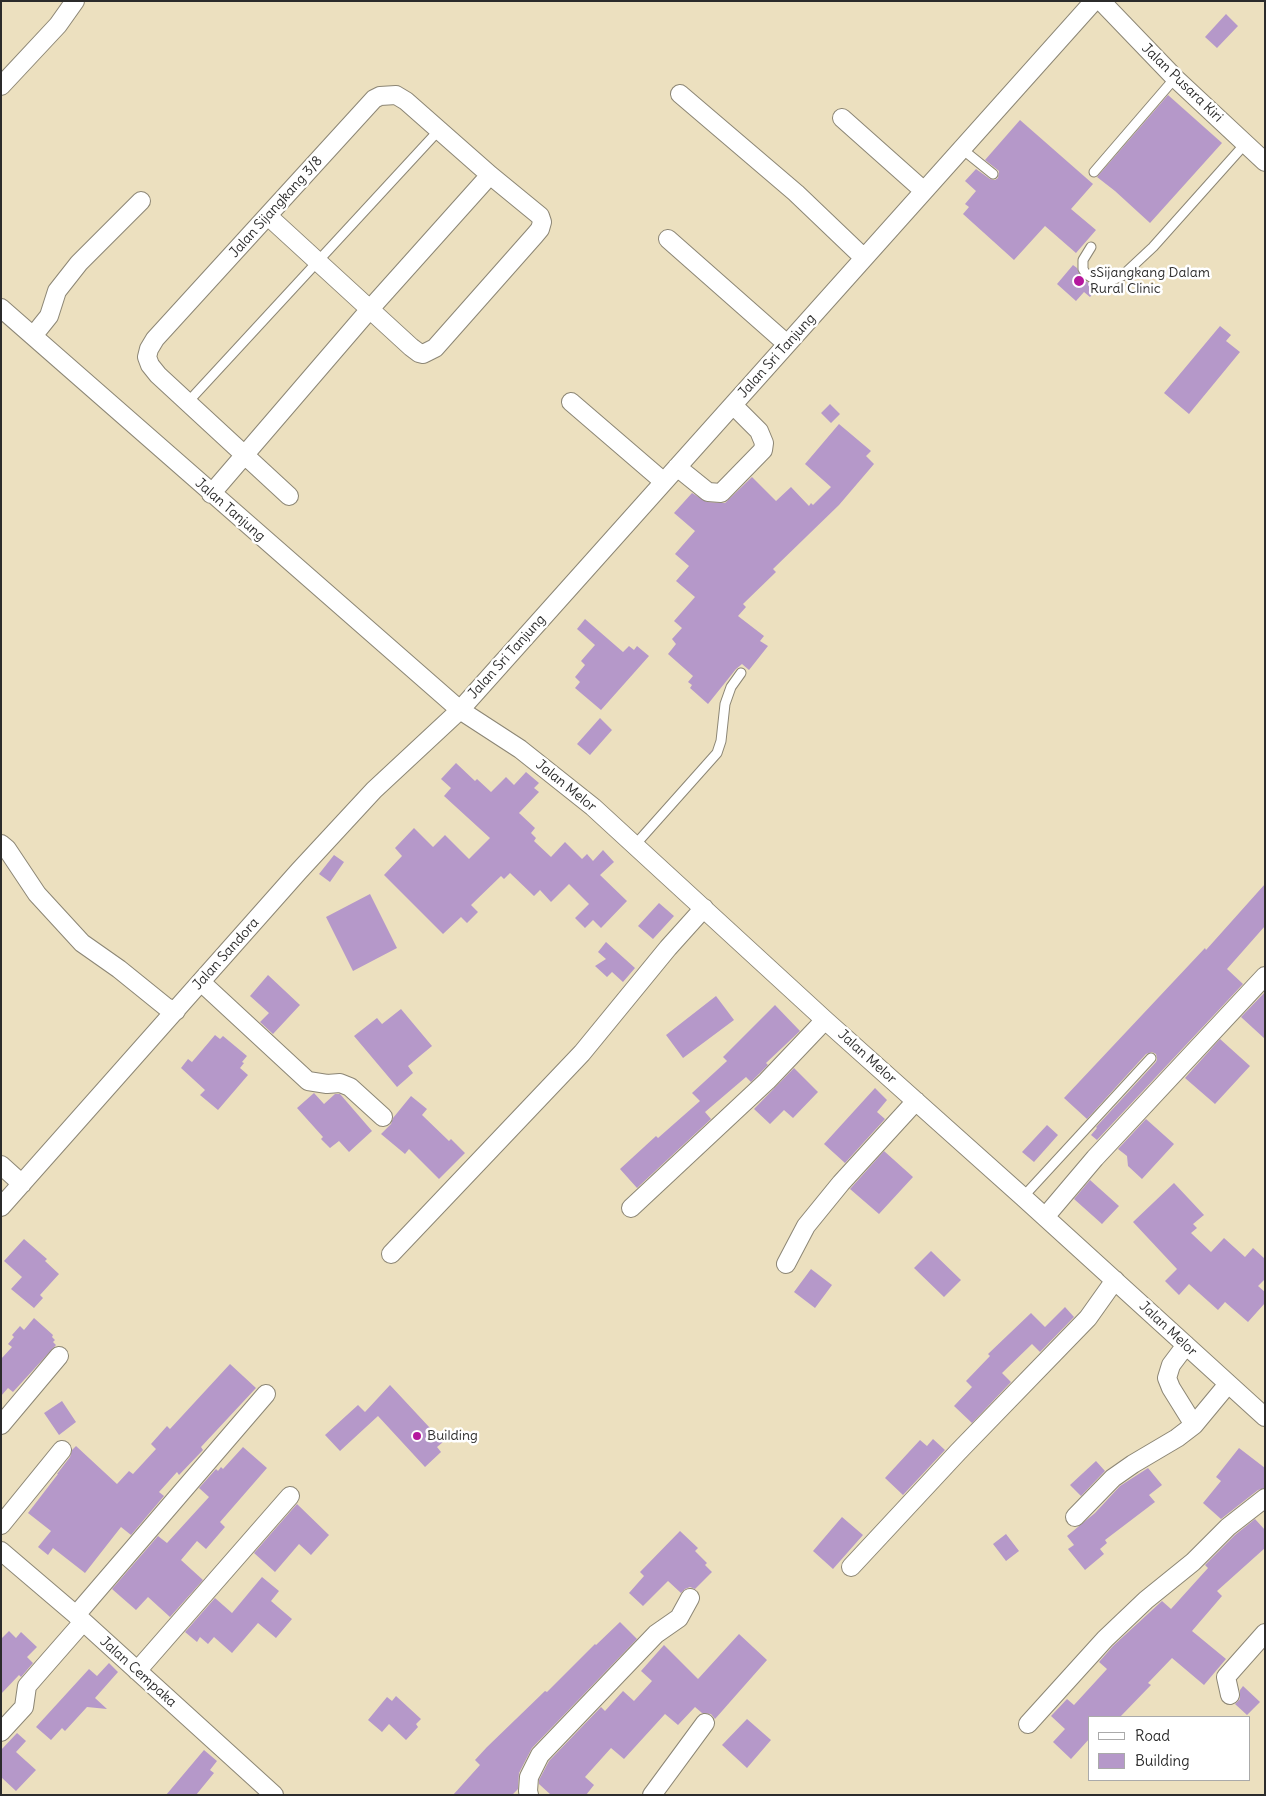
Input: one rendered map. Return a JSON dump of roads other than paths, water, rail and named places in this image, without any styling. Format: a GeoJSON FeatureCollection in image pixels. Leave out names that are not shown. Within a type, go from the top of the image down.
{"type":"FeatureCollection","features":[{"type":"Feature","properties":{"kind":"street"},"geometry":{"type":"LineString","coordinates":[[1,86],[58,25],[76,1]]}},
{"type":"Feature","properties":{"kind":"street","name":"Jalan Sri Tanjung"},"geometry":{"type":"LineString","coordinates":[[460,710],[654,473],[677,467],[1094,1]]}},
{"type":"Feature","properties":{"kind":"street","name":"Jalan Pusara Kiri"},"geometry":{"type":"LineString","coordinates":[[1101,1],[1175,78],[1265,162]]}},
{"type":"Feature","properties":{"kind":"street"},"geometry":{"type":"LineString","coordinates":[[680,94],[796,193],[864,258]]}},
{"type":"Feature","properties":{"kind":"street","name":"Jalan Sijangkang 3/8"},"geometry":{"type":"LineString","coordinates":[[187,403],[150,365],[147,357],[148,349],[155,339],[374,100],[380,96],[396,95],[440,129]]}},
{"type":"Feature","properties":{"kind":"street"},"geometry":{"type":"LineString","coordinates":[[842,118],[924,191]]}},
{"type":"Feature","properties":{"kind":"street"},"geometry":{"type":"LineString","coordinates":[[268,216],[419,353],[430,352],[540,228],[542,222],[540,216],[490,175],[440,129]]}},
{"type":"Feature","properties":{"kind":"street"},"geometry":{"type":"LineString","coordinates":[[214,490],[370,309],[490,175]]}},
{"type":"Feature","properties":{"kind":"street"},"geometry":{"type":"LineString","coordinates":[[33,336],[49,316],[56,292],[79,263],[141,201]]}},
{"type":"Feature","properties":{"kind":"street"},"geometry":{"type":"LineString","coordinates":[[668,239],[787,344]]}},
{"type":"Feature","properties":{"kind":"street","name":"Jalan Tanjung"},"geometry":{"type":"LineString","coordinates":[[1,308],[214,490],[460,710]]}},
{"type":"Feature","properties":{"kind":"street"},"geometry":{"type":"LineString","coordinates":[[572,402],[654,473]]}},
{"type":"Feature","properties":{"kind":"street"},"geometry":{"type":"LineString","coordinates":[[187,403],[240,460],[289,496]]}},
{"type":"Feature","properties":{"kind":"street"},"geometry":{"type":"LineString","coordinates":[[677,467],[708,492],[721,493],[763,450],[764,443],[759,431],[733,405]]}},
{"type":"Feature","properties":{"kind":"street","name":"Jalan Melor"},"geometry":{"type":"LineString","coordinates":[[460,710],[520,749],[554,775],[635,845],[825,1020],[1265,1417]]}},
{"type":"Feature","properties":{"kind":"street","name":"Jalan Sandora"},"geometry":{"type":"LineString","coordinates":[[1,1207],[18,1181],[171,1009],[201,982],[374,790],[460,710]]}},
{"type":"Feature","properties":{"kind":"street"},"geometry":{"type":"LineString","coordinates":[[1,844],[7,849],[37,894],[82,943],[171,1009]]}},
{"type":"Feature","properties":{"kind":"street"},"geometry":{"type":"LineString","coordinates":[[391,1254],[582,1053],[668,948],[704,908]]}},
{"type":"Feature","properties":{"kind":"street"},"geometry":{"type":"LineString","coordinates":[[1045,1217],[1095,1158],[1265,976]]}},
{"type":"Feature","properties":{"kind":"street"},"geometry":{"type":"LineString","coordinates":[[201,982],[304,1078],[314,1083],[340,1083],[350,1087],[383,1117]]}},
{"type":"Feature","properties":{"kind":"street"},"geometry":{"type":"LineString","coordinates":[[631,1208],[767,1081],[825,1020]]}},
{"type":"Feature","properties":{"kind":"street"},"geometry":{"type":"LineString","coordinates":[[786,1264],[806,1226],[841,1183],[916,1101]]}},
{"type":"Feature","properties":{"kind":"street"},"geometry":{"type":"LineString","coordinates":[[1,1165],[18,1181]]}},
{"type":"Feature","properties":{"kind":"street"},"geometry":{"type":"LineString","coordinates":[[851,1567],[958,1452],[1088,1318],[1115,1280]]}},
{"type":"Feature","properties":{"kind":"street"},"geometry":{"type":"LineString","coordinates":[[1186,1345],[1171,1365],[1167,1378],[1170,1388],[1194,1425]]}},
{"type":"Feature","properties":{"kind":"street"},"geometry":{"type":"LineString","coordinates":[[1,1425],[59,1356]]}},
{"type":"Feature","properties":{"kind":"street"},"geometry":{"type":"LineString","coordinates":[[1075,1517],[1113,1478],[1177,1438],[1194,1425],[1228,1384]]}},
{"type":"Feature","properties":{"kind":"street"},"geometry":{"type":"LineString","coordinates":[[1,1732],[24,1707],[27,1686],[79,1619],[266,1394]]}},
{"type":"Feature","properties":{"kind":"street"},"geometry":{"type":"LineString","coordinates":[[1,1525],[62,1450]]}},
{"type":"Feature","properties":{"kind":"street"},"geometry":{"type":"LineString","coordinates":[[136,1671],[290,1496]]}},
{"type":"Feature","properties":{"kind":"street"},"geometry":{"type":"LineString","coordinates":[[1028,1724],[1105,1639],[1146,1600],[1193,1562],[1228,1527],[1265,1498]]}},
{"type":"Feature","properties":{"kind":"street","name":"Jalan Cempaka"},"geometry":{"type":"LineString","coordinates":[[1,1550],[136,1671],[264,1792]]}},
{"type":"Feature","properties":{"kind":"street"},"geometry":{"type":"LineString","coordinates":[[529,1795],[529,1777],[540,1755],[656,1634],[679,1618],[690,1598]]}},
{"type":"Feature","properties":{"kind":"street"},"geometry":{"type":"LineString","coordinates":[[1230,1695],[1226,1677],[1265,1633]]}},
{"type":"Feature","properties":{"kind":"street"},"geometry":{"type":"LineString","coordinates":[[652,1795],[705,1723]]}},
{"type":"Feature","properties":{"kind":"lane"},"geometry":{"type":"LineString","coordinates":[[1094,172],[1175,78]]}},
{"type":"Feature","properties":{"kind":"lane"},"geometry":{"type":"LineString","coordinates":[[187,403],[440,129]]}},
{"type":"Feature","properties":{"kind":"lane"},"geometry":{"type":"LineString","coordinates":[[1091,247],[1083,260],[1083,269],[1086,274],[1096,281],[1106,283],[1122,276],[1153,247],[1245,144]]}},
{"type":"Feature","properties":{"kind":"lane"},"geometry":{"type":"LineString","coordinates":[[962,149],[993,174]]}},
{"type":"Feature","properties":{"kind":"lane"},"geometry":{"type":"LineString","coordinates":[[635,845],[717,753],[721,741],[725,704],[731,687],[741,673]]}},
{"type":"Feature","properties":{"kind":"lane"},"geometry":{"type":"LineString","coordinates":[[1023,1197],[1151,1058]]}},
{"type":"Feature","properties":{"kind":"place","name":"sSijangkang Dalam Rural Clinic"},"geometry":{"type":"Point","coordinates":[1079,281]}},
{"type":"Feature","properties":{"kind":"place","name":"Building"},"geometry":{"type":"Point","coordinates":[417,1436]}}]}
